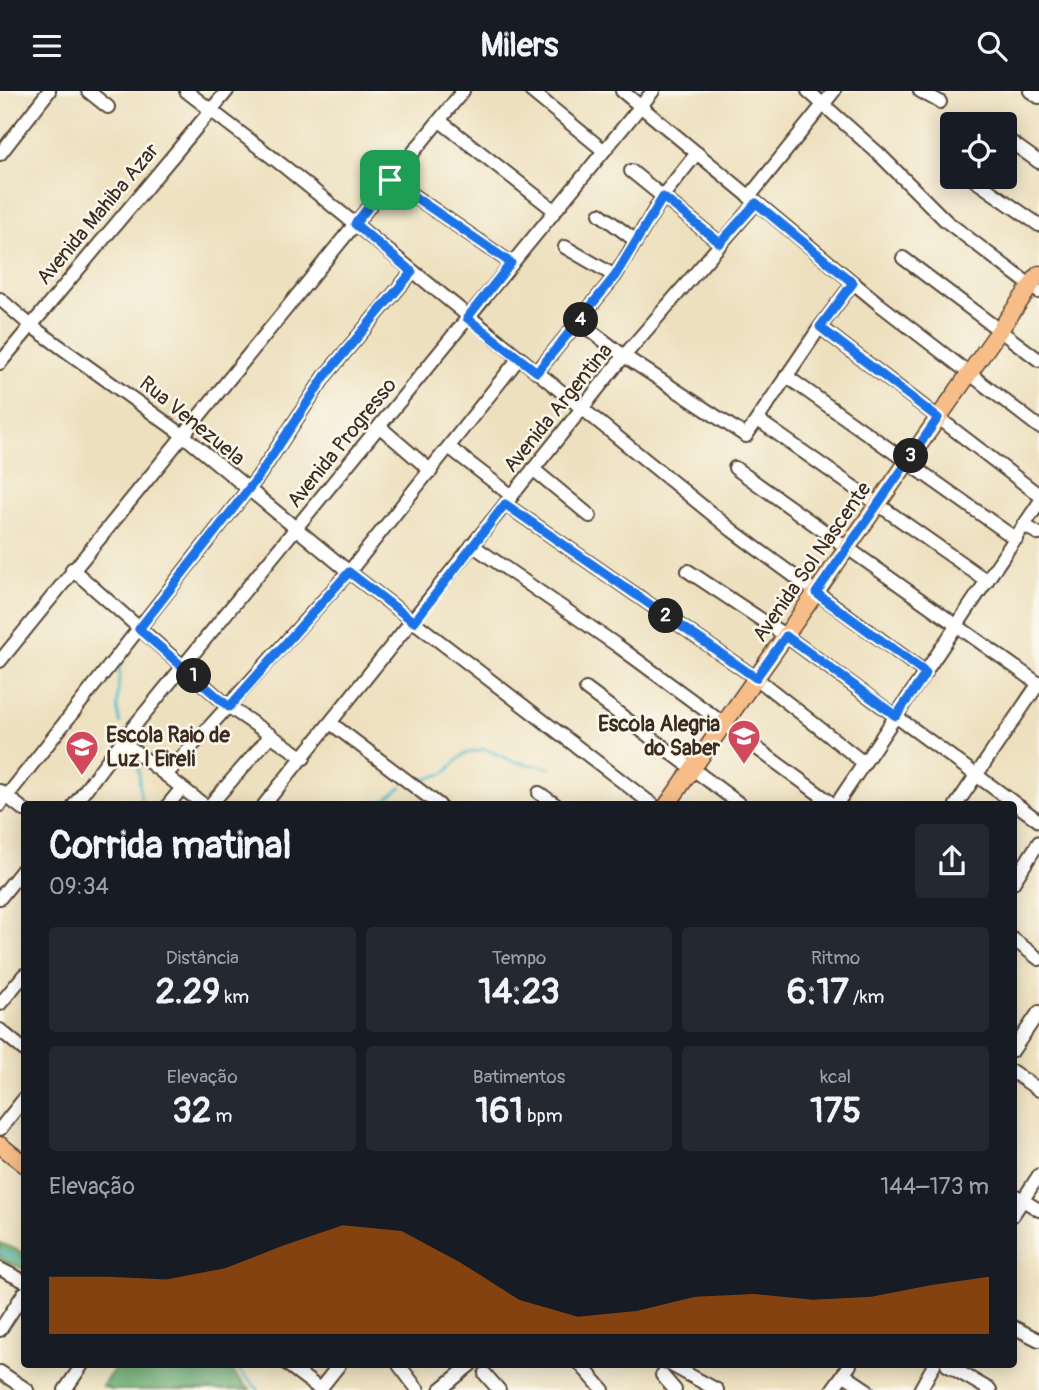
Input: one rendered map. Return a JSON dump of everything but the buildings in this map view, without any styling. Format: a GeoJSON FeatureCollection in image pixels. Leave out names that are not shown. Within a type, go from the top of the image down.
{"type":"FeatureCollection","features":[{"type":"Feature","properties":{"kind":"main road","name":"Avenida Sol Nascente"},"geometry":{"type":"LineString","coordinates":[[670,801],[999,331],[1036,284]]}},
{"type":"Feature","properties":{"kind":"main road"},"geometry":{"type":"LineString","coordinates":[[0,1145],[21,1162]]}},
{"type":"Feature","properties":{"kind":"street"},"geometry":{"type":"LineString","coordinates":[[0,154],[49,91]]}},
{"type":"Feature","properties":{"kind":"street"},"geometry":{"type":"LineString","coordinates":[[88,91],[108,107]]}},
{"type":"Feature","properties":{"kind":"street"},"geometry":{"type":"LineString","coordinates":[[186,91],[355,224],[467,318],[733,531],[926,673]]}},
{"type":"Feature","properties":{"kind":"street","name":"Avenida Mahiba Azar"},"geometry":{"type":"LineString","coordinates":[[0,363],[227,91]]}},
{"type":"Feature","properties":{"kind":"street"},"geometry":{"type":"LineString","coordinates":[[0,660],[463,91]]}},
{"type":"Feature","properties":{"kind":"street"},"geometry":{"type":"LineString","coordinates":[[531,91],[603,150]]}},
{"type":"Feature","properties":{"kind":"street"},"geometry":{"type":"LineString","coordinates":[[622,91],[853,283],[968,375],[1039,427]]}},
{"type":"Feature","properties":{"kind":"street","name":"Avenida Progresso"},"geometry":{"type":"LineString","coordinates":[[77,801],[122,741],[653,91]]}},
{"type":"Feature","properties":{"kind":"street"},"geometry":{"type":"LineString","coordinates":[[808,91],[933,209],[1036,284]]}},
{"type":"Feature","properties":{"kind":"street","name":"Avenida Argentina"},"geometry":{"type":"LineString","coordinates":[[267,801],[414,622],[472,545],[624,356],[720,243],[834,91]]}},
{"type":"Feature","properties":{"kind":"street"},"geometry":{"type":"LineString","coordinates":[[920,91],[940,102]]}},
{"type":"Feature","properties":{"kind":"street"},"geometry":{"type":"LineString","coordinates":[[1030,91],[1039,97]]}},
{"type":"Feature","properties":{"kind":"street"},"geometry":{"type":"LineString","coordinates":[[440,121],[554,210]]}},
{"type":"Feature","properties":{"kind":"street"},"geometry":{"type":"LineString","coordinates":[[1017,146],[1039,162]]}},
{"type":"Feature","properties":{"kind":"street"},"geometry":{"type":"LineString","coordinates":[[537,372],[615,276],[663,197],[697,153]]}},
{"type":"Feature","properties":{"kind":"street"},"geometry":{"type":"LineString","coordinates":[[631,171],[720,243]]}},
{"type":"Feature","properties":{"kind":"street"},"geometry":{"type":"LineString","coordinates":[[390,180],[511,263]]}},
{"type":"Feature","properties":{"kind":"street"},"geometry":{"type":"LineString","coordinates":[[987,189],[1039,225]]}},
{"type":"Feature","properties":{"kind":"street"},"geometry":{"type":"LineString","coordinates":[[600,214],[636,241]]}},
{"type":"Feature","properties":{"kind":"street"},"geometry":{"type":"LineString","coordinates":[[565,247],[615,276]]}},
{"type":"Feature","properties":{"kind":"street"},"geometry":{"type":"LineString","coordinates":[[903,258],[1039,360]]}},
{"type":"Feature","properties":{"kind":"street"},"geometry":{"type":"LineString","coordinates":[[21,808],[2,797],[139,629],[247,490],[325,376],[412,272]]}},
{"type":"Feature","properties":{"kind":"street"},"geometry":{"type":"LineString","coordinates":[[579,321],[624,356],[746,436],[853,283]]}},
{"type":"Feature","properties":{"kind":"street","name":"Rua Venezuela"},"geometry":{"type":"LineString","coordinates":[[0,299],[30,325],[183,435],[349,572],[648,801]]}},
{"type":"Feature","properties":{"kind":"street"},"geometry":{"type":"LineString","coordinates":[[820,327],[1039,495]]}},
{"type":"Feature","properties":{"kind":"street"},"geometry":{"type":"LineString","coordinates":[[166,775],[349,572],[519,358]]}},
{"type":"Feature","properties":{"kind":"street"},"geometry":{"type":"LineString","coordinates":[[786,376],[1016,539]]}},
{"type":"Feature","properties":{"kind":"street"},"geometry":{"type":"LineString","coordinates":[[758,420],[988,581]]}},
{"type":"Feature","properties":{"kind":"street"},"geometry":{"type":"LineString","coordinates":[[380,427],[431,471]]}},
{"type":"Feature","properties":{"kind":"street"},"geometry":{"type":"LineString","coordinates":[[450,448],[508,500],[756,678],[864,763]]}},
{"type":"Feature","properties":{"kind":"street"},"geometry":{"type":"LineString","coordinates":[[735,468],[1039,683],[959,801]]}},
{"type":"Feature","properties":{"kind":"street"},"geometry":{"type":"LineString","coordinates":[[533,469],[590,516]]}},
{"type":"Feature","properties":{"kind":"street"},"geometry":{"type":"LineString","coordinates":[[838,801],[1039,503]]}},
{"type":"Feature","properties":{"kind":"street"},"geometry":{"type":"LineString","coordinates":[[1024,525],[1039,534]]}},
{"type":"Feature","properties":{"kind":"street"},"geometry":{"type":"LineString","coordinates":[[472,545],[830,801]]}},
{"type":"Feature","properties":{"kind":"street"},"geometry":{"type":"LineString","coordinates":[[72,569],[229,707],[304,758]]}},
{"type":"Feature","properties":{"kind":"street"},"geometry":{"type":"LineString","coordinates":[[688,571],[786,636],[1011,801]]}},
{"type":"Feature","properties":{"kind":"street"},"geometry":{"type":"LineString","coordinates":[[586,689],[736,801]]}},
{"type":"Feature","properties":{"kind":"street"},"geometry":{"type":"LineString","coordinates":[[331,724],[434,801]]}},
{"type":"Feature","properties":{"kind":"street"},"geometry":{"type":"LineString","coordinates":[[211,801],[271,735]]}},
{"type":"Feature","properties":{"kind":"street"},"geometry":{"type":"LineString","coordinates":[[122,741],[201,801]]}},
{"type":"Feature","properties":{"kind":"street"},"geometry":{"type":"LineString","coordinates":[[171,801],[182,787]]}},
{"type":"Feature","properties":{"kind":"street"},"geometry":{"type":"LineString","coordinates":[[539,793],[550,801]]}},
{"type":"Feature","properties":{"kind":"street"},"geometry":{"type":"LineString","coordinates":[[1017,805],[1039,821]]}},
{"type":"Feature","properties":{"kind":"street"},"geometry":{"type":"LineString","coordinates":[[1017,877],[1039,842]]}},
{"type":"Feature","properties":{"kind":"street"},"geometry":{"type":"LineString","coordinates":[[0,898],[21,872]]}},
{"type":"Feature","properties":{"kind":"street"},"geometry":{"type":"LineString","coordinates":[[1017,942],[1039,959]]}},
{"type":"Feature","properties":{"kind":"street"},"geometry":{"type":"LineString","coordinates":[[0,1003],[21,978]]}},
{"type":"Feature","properties":{"kind":"street"},"geometry":{"type":"LineString","coordinates":[[1017,1044],[1039,1012]]}},
{"type":"Feature","properties":{"kind":"street"},"geometry":{"type":"LineString","coordinates":[[0,1030],[21,1048]]}},
{"type":"Feature","properties":{"kind":"street"},"geometry":{"type":"LineString","coordinates":[[1017,1075],[1039,1090]]}},
{"type":"Feature","properties":{"kind":"street"},"geometry":{"type":"LineString","coordinates":[[0,1129],[21,1102]]}},
{"type":"Feature","properties":{"kind":"street"},"geometry":{"type":"LineString","coordinates":[[1039,1175],[1017,1197],[1039,1210]]}},
{"type":"Feature","properties":{"kind":"street"},"geometry":{"type":"LineString","coordinates":[[0,1269],[21,1280]]}},
{"type":"Feature","properties":{"kind":"street"},"geometry":{"type":"LineString","coordinates":[[0,1330],[20,1308]]}},
{"type":"Feature","properties":{"kind":"street"},"geometry":{"type":"LineString","coordinates":[[1017,1329],[1038,1338]]}},
{"type":"Feature","properties":{"kind":"street"},"geometry":{"type":"LineString","coordinates":[[65,1390],[80,1368]]}},
{"type":"Feature","properties":{"kind":"street"},"geometry":{"type":"LineString","coordinates":[[292,1368],[321,1390],[337,1368]]}},
{"type":"Feature","properties":{"kind":"street"},"geometry":{"type":"LineString","coordinates":[[400,1368],[418,1390]]}},
{"type":"Feature","properties":{"kind":"street"},"geometry":{"type":"LineString","coordinates":[[439,1390],[466,1368]]}},
{"type":"Feature","properties":{"kind":"street"},"geometry":{"type":"LineString","coordinates":[[584,1368],[603,1390]]}},
{"type":"Feature","properties":{"kind":"street"},"geometry":{"type":"LineString","coordinates":[[920,1390],[932,1368]]}},
{"type":"Feature","properties":{"kind":"street"},"geometry":{"type":"LineString","coordinates":[[952,1368],[990,1390]]}},
{"type":"Feature","properties":{"kind":"street"},"geometry":{"type":"LineString","coordinates":[[666,1370],[675,1390]]}},
{"type":"Feature","properties":{"kind":"street"},"geometry":{"type":"LineString","coordinates":[[666,1370],[717,1390]]}},
{"type":"Feature","properties":{"kind":"street"},"geometry":{"type":"LineString","coordinates":[[832,1390],[847,1370],[867,1390]]}},
{"type":"Feature","properties":{"kind":"street"},"geometry":{"type":"LineString","coordinates":[[0,1372],[27,1390]]}},
{"type":"Feature","properties":{"kind":"street"},"geometry":{"type":"LineString","coordinates":[[485,1374],[499,1390]]}},
{"type":"Feature","properties":{"kind":"green space"},"geometry":{"type":"Polygon","coordinates":[[[0,1243],[21,1252],[21,1268],[0,1259],[0,1243]]]}},
{"type":"Feature","properties":{"kind":"green space"},"geometry":{"type":"Polygon","coordinates":[[[115,1368],[228,1368],[250,1390],[111,1390],[102,1386],[115,1368]]]}},
{"type":"Feature","properties":{"kind":"waterway"},"geometry":{"type":"LineString","coordinates":[[120,664],[117,707],[120,723]]}},
{"type":"Feature","properties":{"kind":"waterway"},"geometry":{"type":"LineString","coordinates":[[418,782],[445,773],[464,754],[485,749],[515,762],[551,768]]}},
{"type":"Feature","properties":{"kind":"waterway"},"geometry":{"type":"LineString","coordinates":[[138,758],[141,801]]}},
{"type":"Feature","properties":{"kind":"waterway"},"geometry":{"type":"LineString","coordinates":[[383,801],[402,787]]}},
{"type":"Feature","properties":{"kind":"waterway"},"geometry":{"type":"LineString","coordinates":[[0,1251],[21,1261]]}},
{"type":"Feature","properties":{"kind":"waterway"},"geometry":{"type":"LineString","coordinates":[[236,1368],[259,1390]]}},
{"type":"Feature","properties":{"kind":"place","name":"Escola Alegria do Saber"},"geometry":{"type":"Point","coordinates":[744,766]}},
{"type":"Feature","properties":{"kind":"place","name":"Escola Raio de Luz I Eireli"},"geometry":{"type":"Point","coordinates":[82,777]}},
{"type":"Feature","properties":{"kind":"route"},"geometry":{"type":"LineString","coordinates":[[390,180],[511,263],[467,318],[537,372],[615,276],[663,197],[720,243],[756,203],[853,283],[820,327],[938,418],[816,593],[926,673],[896,716],[786,636],[756,678],[505,504],[414,622],[349,572],[229,707],[139,629],[258,477],[325,376],[412,272],[355,224],[390,180]]}}]}
